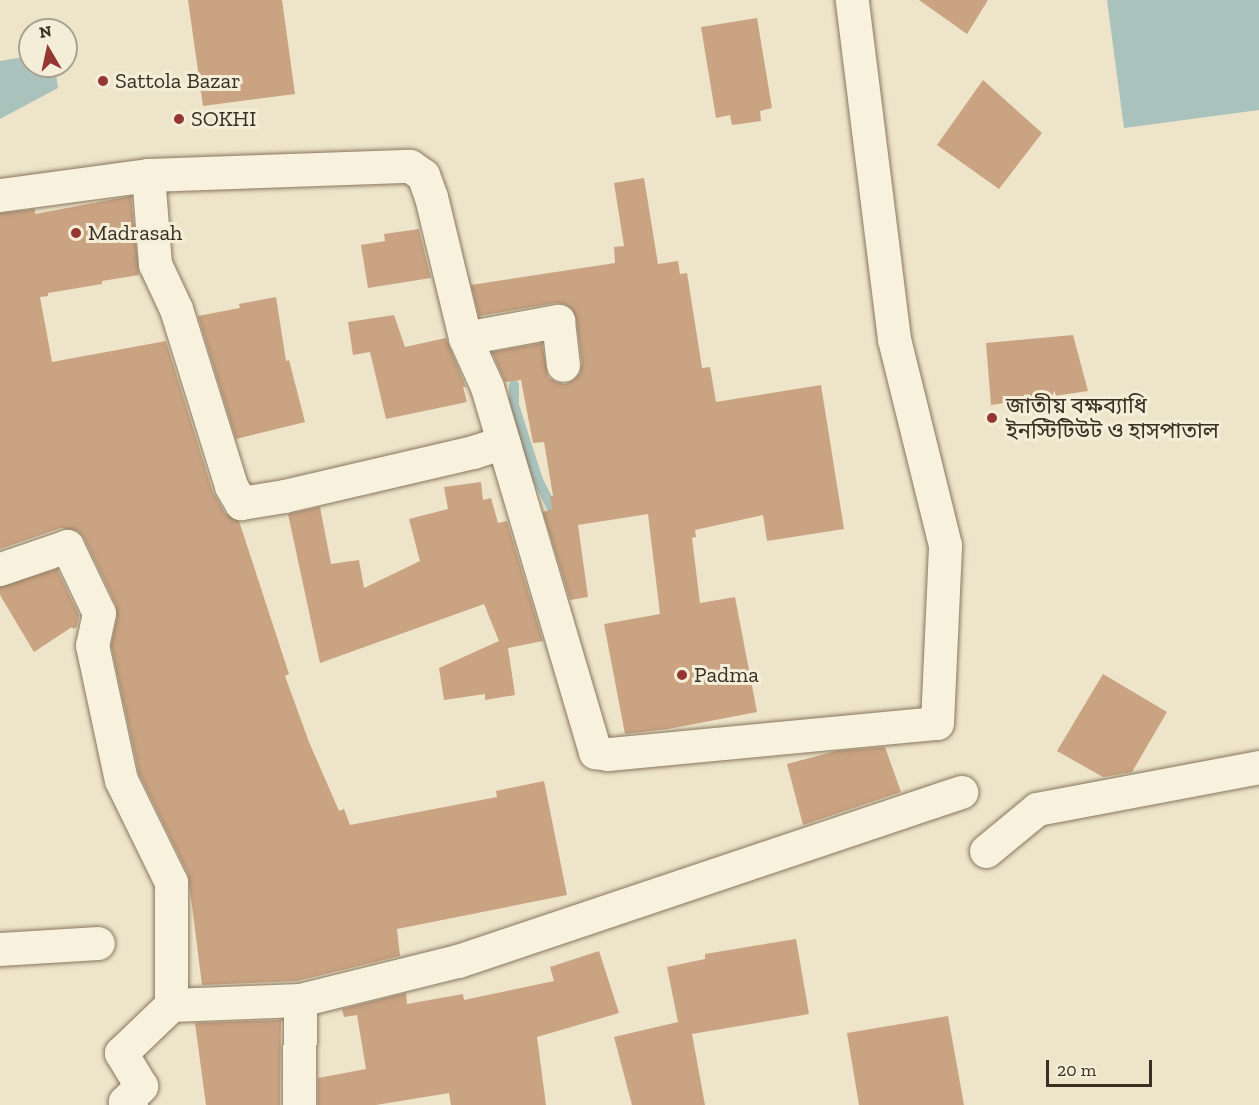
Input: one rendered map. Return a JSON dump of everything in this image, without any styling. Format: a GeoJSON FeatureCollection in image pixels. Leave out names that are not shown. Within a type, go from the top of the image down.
{"type":"FeatureCollection","features":[{"type":"Feature","properties":{"kind":"street"},"geometry":{"type":"LineString","coordinates":[[0,195],[148,175],[410,166],[423,175],[431,197],[465,338],[487,387],[595,752],[608,754],[937,723],[945,545],[894,339],[852,0]]}},
{"type":"Feature","properties":{"kind":"street"},"geometry":{"type":"LineString","coordinates":[[148,175],[155,264],[176,309],[231,486],[241,503],[284,496],[472,452],[503,441]]}},
{"type":"Feature","properties":{"kind":"street"},"geometry":{"type":"LineString","coordinates":[[465,338],[558,321],[563,365]]}},
{"type":"Feature","properties":{"kind":"street"},"geometry":{"type":"LineString","coordinates":[[0,569],[67,546],[99,613],[92,645],[121,780],[171,882],[171,1005]]}},
{"type":"Feature","properties":{"kind":"street"},"geometry":{"type":"LineString","coordinates":[[986,851],[1037,809],[1259,767]]}},
{"type":"Feature","properties":{"kind":"street"},"geometry":{"type":"LineString","coordinates":[[131,1105],[125,1102],[141,1086],[121,1053],[171,1005],[300,1000],[458,961],[961,792]]}},
{"type":"Feature","properties":{"kind":"street"},"geometry":{"type":"LineString","coordinates":[[0,949],[98,943]]}},
{"type":"Feature","properties":{"kind":"street"},"geometry":{"type":"LineString","coordinates":[[299,1105],[300,1000]]}},
{"type":"Feature","properties":{"kind":"water"},"geometry":{"type":"Polygon","coordinates":[[[1107,0],[1259,0],[1259,110],[1124,128],[1107,0]]]}},
{"type":"Feature","properties":{"kind":"water"},"geometry":{"type":"Polygon","coordinates":[[[18,58],[18,78],[57,78],[58,88],[0,119],[0,61],[18,58]]]}},
{"type":"Feature","properties":{"kind":"building"},"geometry":{"type":"Polygon","coordinates":[[[188,0],[282,0],[295,94],[203,106],[188,0]]]}},
{"type":"Feature","properties":{"kind":"building"},"geometry":{"type":"Polygon","coordinates":[[[919,0],[988,0],[967,34],[919,0]]]}},
{"type":"Feature","properties":{"kind":"building"},"geometry":{"type":"Polygon","coordinates":[[[757,18],[772,108],[760,111],[761,121],[732,125],[730,115],[716,118],[701,27],[757,18]]]}},
{"type":"Feature","properties":{"kind":"building"},"geometry":{"type":"Polygon","coordinates":[[[983,80],[1042,133],[999,189],[937,145],[983,80]]]}},
{"type":"Feature","properties":{"kind":"building"},"geometry":{"type":"Polygon","coordinates":[[[644,178],[658,264],[678,261],[680,274],[687,273],[702,368],[710,367],[716,402],[821,385],[844,529],[767,541],[763,515],[695,530],[696,537],[692,538],[700,603],[735,597],[757,712],[668,729],[625,734],[604,624],[660,614],[648,514],[578,525],[588,597],[570,600],[543,512],[552,509],[550,496],[553,496],[544,442],[533,443],[521,380],[505,382],[492,352],[542,343],[548,377],[565,384],[574,380],[580,373],[582,363],[576,318],[572,309],[565,304],[555,303],[479,316],[471,285],[615,263],[614,247],[624,246],[614,183],[644,178]]]}},
{"type":"Feature","properties":{"kind":"building"},"geometry":{"type":"Polygon","coordinates":[[[131,196],[139,275],[48,293],[48,296],[40,297],[52,362],[166,341],[213,492],[225,513],[239,521],[289,674],[285,676],[309,742],[339,811],[344,809],[350,825],[497,797],[496,791],[544,781],[567,895],[397,929],[400,956],[297,981],[202,985],[188,874],[139,774],[111,645],[117,617],[116,605],[84,538],[78,531],[61,528],[0,549],[0,213],[35,209],[35,214],[131,196]]]}},
{"type":"Feature","properties":{"kind":"building"},"geometry":{"type":"Polygon","coordinates":[[[419,229],[431,278],[368,288],[361,245],[385,241],[384,234],[419,229]]]}},
{"type":"Feature","properties":{"kind":"building"},"geometry":{"type":"Polygon","coordinates":[[[276,297],[286,361],[289,360],[305,422],[236,439],[198,316],[240,308],[239,304],[276,297]]]}},
{"type":"Feature","properties":{"kind":"building"},"geometry":{"type":"Polygon","coordinates":[[[394,315],[405,347],[446,338],[466,387],[463,387],[467,402],[386,419],[370,352],[353,355],[348,322],[394,315]]]}},
{"type":"Feature","properties":{"kind":"building"},"geometry":{"type":"Polygon","coordinates":[[[1073,335],[1088,391],[991,405],[986,343],[1073,335]]]}},
{"type":"Feature","properties":{"kind":"building"},"geometry":{"type":"Polygon","coordinates":[[[481,482],[483,500],[491,498],[498,523],[507,521],[543,641],[508,648],[515,695],[485,700],[485,694],[444,700],[439,668],[499,641],[484,604],[320,663],[288,514],[320,507],[331,564],[359,560],[364,588],[420,561],[409,519],[448,509],[444,487],[481,482]]]}},
{"type":"Feature","properties":{"kind":"building"},"geometry":{"type":"Polygon","coordinates":[[[57,569],[79,615],[77,627],[73,629],[72,627],[34,652],[0,595],[0,587],[57,569]]]}},
{"type":"Feature","properties":{"kind":"building"},"geometry":{"type":"Polygon","coordinates":[[[1103,674],[1167,712],[1132,772],[1103,777],[1057,751],[1103,674]]]}},
{"type":"Feature","properties":{"kind":"building"},"geometry":{"type":"Polygon","coordinates":[[[885,747],[901,792],[803,825],[787,764],[836,751],[885,747]]]}},
{"type":"Feature","properties":{"kind":"building"},"geometry":{"type":"Polygon","coordinates":[[[796,939],[809,1014],[692,1034],[705,1105],[632,1105],[614,1037],[678,1022],[667,967],[705,959],[705,954],[796,939]]]}},
{"type":"Feature","properties":{"kind":"building"},"geometry":{"type":"Polygon","coordinates":[[[599,951],[619,1013],[537,1037],[546,1105],[451,1105],[449,1093],[376,1105],[318,1105],[318,1078],[366,1069],[357,1015],[344,1017],[342,1009],[406,993],[407,1004],[463,994],[464,1000],[554,981],[550,967],[599,951]]]}},
{"type":"Feature","properties":{"kind":"building"},"geometry":{"type":"Polygon","coordinates":[[[948,1016],[964,1105],[859,1105],[847,1033],[948,1016]]]}},
{"type":"Feature","properties":{"kind":"building"},"geometry":{"type":"Polygon","coordinates":[[[281,1020],[280,1105],[206,1105],[195,1023],[281,1020]]]}},
{"type":"Feature","properties":{"kind":"waterway"},"geometry":{"type":"LineString","coordinates":[[514,385],[514,405],[538,480],[557,518]]}},
{"type":"Feature","properties":{"kind":"place","name":"Sattola Bazar"},"geometry":{"type":"Point","coordinates":[103,81]}},
{"type":"Feature","properties":{"kind":"place","name":"SOKHI"},"geometry":{"type":"Point","coordinates":[179,119]}},
{"type":"Feature","properties":{"kind":"place","name":"Madrasah"},"geometry":{"type":"Point","coordinates":[76,233]}},
{"type":"Feature","properties":{"kind":"place","name":"জাতীয় বক্ষব্যাধি ইনস্টিটিউট ও হাসপাতাল"},"geometry":{"type":"Point","coordinates":[992,418]}},
{"type":"Feature","properties":{"kind":"place","name":"Padma"},"geometry":{"type":"Point","coordinates":[682,675]}}]}
